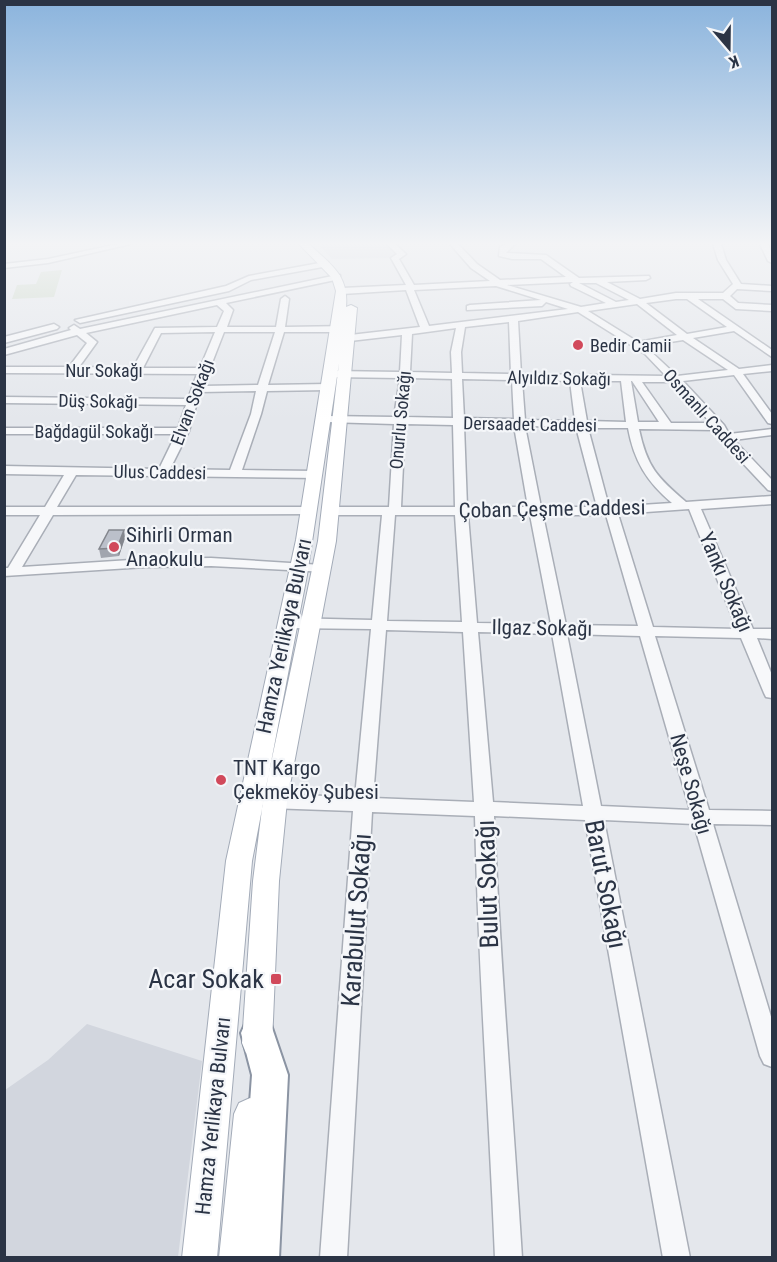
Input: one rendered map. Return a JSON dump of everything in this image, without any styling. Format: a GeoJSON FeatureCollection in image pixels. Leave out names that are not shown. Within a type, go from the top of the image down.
{"type":"FeatureCollection","features":[{"type":"Feature","properties":{"kind":"highway"},"geometry":{"type":"LineString","coordinates":[[258,1033],[270,1075],[259,1257]]}},
{"type":"Feature","properties":{"kind":"main road","name":"Hamza Yerlikaya Bulvarı"},"geometry":{"type":"LineString","coordinates":[[199,1257],[238,861],[299,569],[320,511],[332,419],[334,378],[345,332],[342,303]]}},
{"type":"Feature","properties":{"kind":"main road","name":"Hamza Yerlikaya Bulvarı"},"geometry":{"type":"LineString","coordinates":[[236,1257],[258,1033],[266,881],[275,801],[322,569],[320,511],[315,476],[332,419]]}},
{"type":"Feature","properties":{"kind":"street"},"geometry":{"type":"LineString","coordinates":[[4,340],[162,303]]}},
{"type":"Feature","properties":{"kind":"street"},"geometry":{"type":"LineString","coordinates":[[4,352],[79,331],[215,303]]}},
{"type":"Feature","properties":{"kind":"street","name":"Elvan Sokağı"},"geometry":{"type":"LineString","coordinates":[[163,472],[183,431],[196,389],[229,310],[220,303]]}},
{"type":"Feature","properties":{"kind":"street"},"geometry":{"type":"LineString","coordinates":[[235,474],[256,414],[280,330],[284,303]]}},
{"type":"Feature","properties":{"kind":"street"},"geometry":{"type":"LineString","coordinates":[[416,303],[425,328]]}},
{"type":"Feature","properties":{"kind":"street"},"geometry":{"type":"LineString","coordinates":[[467,303],[479,322]]}},
{"type":"Feature","properties":{"kind":"street","name":"Osmanlı Caddesi"},"geometry":{"type":"LineString","coordinates":[[559,303],[579,309],[648,352],[772,487]]}},
{"type":"Feature","properties":{"kind":"street"},"geometry":{"type":"LineString","coordinates":[[136,371],[158,330],[345,332],[406,330],[513,319],[623,303]]}},
{"type":"Feature","properties":{"kind":"street"},"geometry":{"type":"LineString","coordinates":[[640,303],[736,371],[772,421]]}},
{"type":"Feature","properties":{"kind":"street"},"geometry":{"type":"LineString","coordinates":[[699,303],[772,354]]}},
{"type":"Feature","properties":{"kind":"street"},"geometry":{"type":"LineString","coordinates":[[733,303],[736,306],[772,308]]}},
{"type":"Feature","properties":{"kind":"street","name":"Barut Sokağı"},"geometry":{"type":"LineString","coordinates":[[513,319],[519,424],[677,1257]]}},
{"type":"Feature","properties":{"kind":"street"},"geometry":{"type":"LineString","coordinates":[[66,324],[92,342],[72,370]]}},
{"type":"Feature","properties":{"kind":"street","name":"Bulut Sokağı"},"geometry":{"type":"LineString","coordinates":[[460,324],[461,333],[456,352],[460,511],[484,808],[488,930],[497,1037],[509,1257]]}},
{"type":"Feature","properties":{"kind":"street"},"geometry":{"type":"LineString","coordinates":[[635,345],[737,328]]}},
{"type":"Feature","properties":{"kind":"street","name":"Onurlu Sokağı"},"geometry":{"type":"LineString","coordinates":[[392,511],[405,376],[406,330]]}},
{"type":"Feature","properties":{"kind":"street","name":"Alyıldız Sokağı"},"geometry":{"type":"LineString","coordinates":[[196,389],[262,388],[334,378],[405,376],[675,379],[772,368]]}},
{"type":"Feature","properties":{"kind":"street","name":"Nur Sokağı"},"geometry":{"type":"LineString","coordinates":[[4,370],[204,371]]}},
{"type":"Feature","properties":{"kind":"street","name":"Neşe Sokağı"},"geometry":{"type":"LineString","coordinates":[[574,378],[582,426],[647,631],[700,818],[772,1056]]}},
{"type":"Feature","properties":{"kind":"street"},"geometry":{"type":"LineString","coordinates":[[631,379],[634,426],[643,463],[653,479],[688,506]]}},
{"type":"Feature","properties":{"kind":"street"},"geometry":{"type":"LineString","coordinates":[[631,379],[668,427]]}},
{"type":"Feature","properties":{"kind":"street","name":"Düş Sokağı"},"geometry":{"type":"LineString","coordinates":[[4,400],[192,402]]}},
{"type":"Feature","properties":{"kind":"street","name":"Dersaadet Caddesi"},"geometry":{"type":"LineString","coordinates":[[332,419],[668,427],[722,432],[772,432]]}},
{"type":"Feature","properties":{"kind":"street","name":"Bağdagül Sokağı"},"geometry":{"type":"LineString","coordinates":[[4,431],[183,431]]}},
{"type":"Feature","properties":{"kind":"street","name":"Ulus Caddesi"},"geometry":{"type":"LineString","coordinates":[[4,470],[315,476]]}},
{"type":"Feature","properties":{"kind":"street"},"geometry":{"type":"LineString","coordinates":[[9,571],[72,472]]}},
{"type":"Feature","properties":{"kind":"street","name":"Çoban Çeşme Caddesi"},"geometry":{"type":"LineString","coordinates":[[4,511],[608,511],[772,500]]}},
{"type":"Feature","properties":{"kind":"street","name":"Yankı Sokağı"},"geometry":{"type":"LineString","coordinates":[[688,506],[749,633],[772,693]]}},
{"type":"Feature","properties":{"kind":"street","name":"Karabulut Sokağı"},"geometry":{"type":"LineString","coordinates":[[333,1257],[363,804],[392,511]]}},
{"type":"Feature","properties":{"kind":"street"},"geometry":{"type":"LineString","coordinates":[[9,571],[178,562],[322,569]]}},
{"type":"Feature","properties":{"kind":"street","name":"Ilgaz Sokağı"},"geometry":{"type":"LineString","coordinates":[[288,623],[772,634]]}},
{"type":"Feature","properties":{"kind":"street"},"geometry":{"type":"LineString","coordinates":[[249,800],[700,818],[772,818]]}},
{"type":"Feature","properties":{"kind":"street"},"geometry":{"type":"LineString","coordinates":[[262,1212],[267,1243],[273,1257]]}},
{"type":"Feature","properties":{"kind":"shaded area"},"geometry":{"type":"Polygon","coordinates":[[[87,1024],[202,1061],[178,1257],[5,1257],[5,1090],[48,1060],[87,1024]]]}},
{"type":"Feature","properties":{"kind":"building"},"geometry":{"type":"Polygon","coordinates":[[[109,530],[124,530],[117,548],[99,549],[109,530]]]}},
{"type":"Feature","properties":{"kind":"place","name":"Bedir Camii"},"geometry":{"type":"Point","coordinates":[578,345]}},
{"type":"Feature","properties":{"kind":"place","name":"Sihirli Orman Anaokulu"},"geometry":{"type":"Point","coordinates":[114,547]}},
{"type":"Feature","properties":{"kind":"place","name":"TNT Kargo Çekmeköy Şubesi"},"geometry":{"type":"Point","coordinates":[221,780]}},
{"type":"Feature","properties":{"kind":"place","name":"Acar Sokak"},"geometry":{"type":"Point","coordinates":[276,979]}}]}
